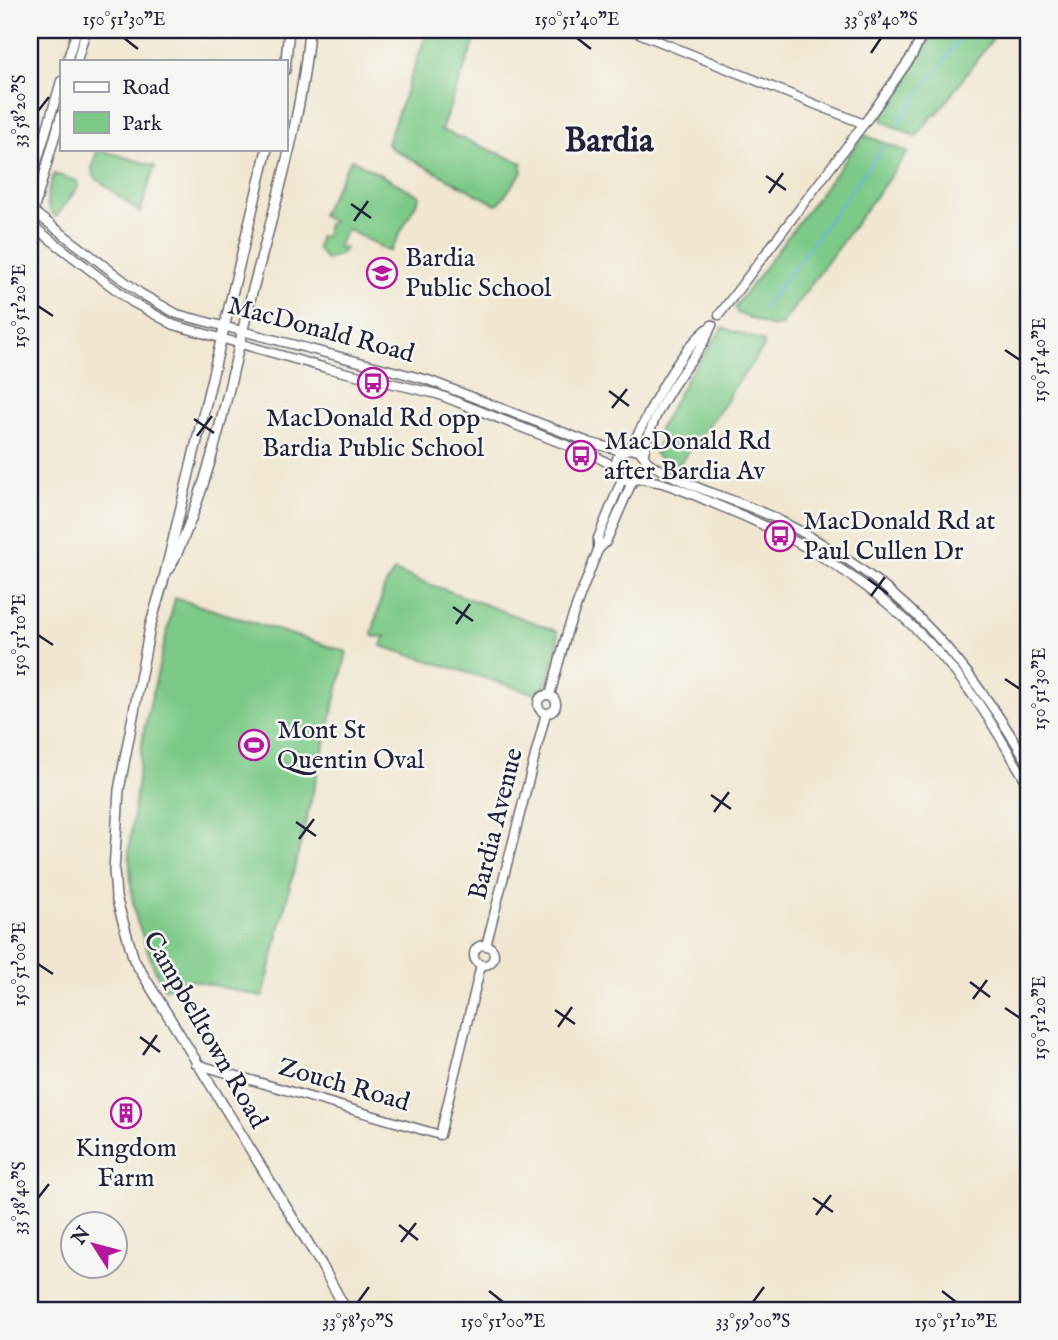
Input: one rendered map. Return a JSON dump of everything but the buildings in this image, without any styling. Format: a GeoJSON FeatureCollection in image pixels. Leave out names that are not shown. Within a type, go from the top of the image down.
{"type":"FeatureCollection","features":[{"type":"Feature","properties":{"kind":"main road"},"geometry":{"type":"LineString","coordinates":[[286,60],[289,30]]}},
{"type":"Feature","properties":{"kind":"main road","name":"Campbelltown Road"},"geometry":{"type":"LineString","coordinates":[[287,148],[299,98],[309,30]]}},
{"type":"Feature","properties":{"kind":"main road","name":"Campbelltown Road"},"geometry":{"type":"LineString","coordinates":[[267,150],[163,582],[150,626],[119,790],[115,884],[126,938],[134,960],[321,1264],[346,1310]]}},
{"type":"Feature","properties":{"kind":"main road","name":"Campbelltown Road"},"geometry":{"type":"LineString","coordinates":[[163,582],[187,533],[203,486],[223,415],[287,150]]}},
{"type":"Feature","properties":{"kind":"street"},"geometry":{"type":"LineString","coordinates":[[69,60],[76,30]]}},
{"type":"Feature","properties":{"kind":"street"},"geometry":{"type":"LineString","coordinates":[[77,60],[86,30]]}},
{"type":"Feature","properties":{"kind":"street"},"geometry":{"type":"LineString","coordinates":[[631,30],[864,124]]}},
{"type":"Feature","properties":{"kind":"street"},"geometry":{"type":"LineString","coordinates":[[719,315],[864,124],[912,56],[925,30]]}},
{"type":"Feature","properties":{"kind":"street"},"geometry":{"type":"LineString","coordinates":[[69,60],[75,47],[83,40]]}},
{"type":"Feature","properties":{"kind":"street"},"geometry":{"type":"LineString","coordinates":[[30,186],[60,85]]}},
{"type":"Feature","properties":{"kind":"street"},"geometry":{"type":"LineString","coordinates":[[30,224],[60,118]]}},
{"type":"Feature","properties":{"kind":"street","name":"MacDonald Road"},"geometry":{"type":"LineString","coordinates":[[32,210],[154,302],[177,314],[428,380],[591,443],[626,450]]}},
{"type":"Feature","properties":{"kind":"street","name":"MacDonald Road"},"geometry":{"type":"LineString","coordinates":[[30,224],[149,313],[174,325],[335,370],[438,394],[599,458],[616,470]]}},
{"type":"Feature","properties":{"kind":"street"},"geometry":{"type":"LineString","coordinates":[[598,550],[606,542],[636,480],[647,471],[646,439],[677,379],[707,338],[712,325],[701,333],[677,365],[655,400],[640,434],[616,459],[616,470],[622,479]]}},
{"type":"Feature","properties":{"kind":"street"},"geometry":{"type":"LineString","coordinates":[[626,450],[634,449],[665,473],[798,529],[874,578],[947,645],[992,703],[1028,763]]}},
{"type":"Feature","properties":{"kind":"street"},"geometry":{"type":"LineString","coordinates":[[622,479],[661,483],[774,529],[821,555],[869,588],[918,631],[956,673],[985,712],[1028,784]]}},
{"type":"Feature","properties":{"kind":"street"},"geometry":{"type":"LineString","coordinates":[[550,695],[568,629],[598,550],[598,538],[622,479]]}},
{"type":"Feature","properties":{"kind":"street"},"geometry":{"type":"LineString","coordinates":[[544,695],[550,695],[556,701],[556,706],[546,713],[539,708],[538,702],[544,695]]}},
{"type":"Feature","properties":{"kind":"street","name":"Bardia Avenue"},"geometry":{"type":"LineString","coordinates":[[486,946],[546,713]]}},
{"type":"Feature","properties":{"kind":"street"},"geometry":{"type":"LineString","coordinates":[[480,946],[486,946],[494,952],[494,958],[488,965],[481,965],[474,954],[480,946]]}},
{"type":"Feature","properties":{"kind":"street","name":"Zouch Road"},"geometry":{"type":"LineString","coordinates":[[196,1064],[440,1135],[481,965]]}},
{"type":"Feature","properties":{"kind":"green space"},"geometry":{"type":"Polygon","coordinates":[[[428,30],[479,30],[441,130],[523,163],[522,172],[499,203],[495,204],[389,147],[387,143],[428,30]]]}},
{"type":"Feature","properties":{"kind":"green space"},"geometry":{"type":"Polygon","coordinates":[[[936,30],[999,30],[937,114],[935,113],[916,137],[883,121],[881,115],[936,30]]]}},
{"type":"Feature","properties":{"kind":"green space"},"geometry":{"type":"Polygon","coordinates":[[[864,135],[908,152],[781,325],[772,327],[737,313],[735,307],[864,135]]]}},
{"type":"Feature","properties":{"kind":"green space"},"geometry":{"type":"Polygon","coordinates":[[[97,150],[155,166],[140,212],[94,177],[92,169],[97,150]]]}},
{"type":"Feature","properties":{"kind":"green space"},"geometry":{"type":"Polygon","coordinates":[[[351,159],[420,196],[390,252],[347,229],[337,247],[345,248],[341,254],[326,260],[317,248],[319,237],[325,236],[328,224],[333,222],[321,215],[351,159]]]}},
{"type":"Feature","properties":{"kind":"green space"},"geometry":{"type":"Polygon","coordinates":[[[54,174],[77,181],[78,187],[56,217],[47,203],[54,174]]]}},
{"type":"Feature","properties":{"kind":"green space"},"geometry":{"type":"Polygon","coordinates":[[[723,328],[763,341],[764,347],[675,469],[654,453],[661,439],[658,431],[687,378],[723,328]]]}},
{"type":"Feature","properties":{"kind":"green space"},"geometry":{"type":"Polygon","coordinates":[[[394,571],[557,631],[556,653],[542,692],[533,693],[381,646],[386,636],[374,637],[372,634],[384,588],[394,571]]]}},
{"type":"Feature","properties":{"kind":"green space"},"geometry":{"type":"Polygon","coordinates":[[[175,598],[347,652],[263,997],[191,980],[165,989],[154,968],[136,918],[129,850],[144,730],[175,598]]]}},
{"type":"Feature","properties":{"kind":"waterway"},"geometry":{"type":"LineString","coordinates":[[897,124],[967,30]]}},
{"type":"Feature","properties":{"kind":"waterway"},"geometry":{"type":"LineString","coordinates":[[763,309],[884,146]]}},
{"type":"Feature","properties":{"kind":"place","name":"Bardia Public School"},"geometry":{"type":"Point","coordinates":[382,273]}},
{"type":"Feature","properties":{"kind":"place","name":"MacDonald Rd opp Bardia Public School"},"geometry":{"type":"Point","coordinates":[373,383]}},
{"type":"Feature","properties":{"kind":"place","name":"MacDonald Rd after Bardia Av"},"geometry":{"type":"Point","coordinates":[581,456]}},
{"type":"Feature","properties":{"kind":"place","name":"MacDonald Rd at Paul Cullen Dr"},"geometry":{"type":"Point","coordinates":[780,536]}},
{"type":"Feature","properties":{"kind":"place","name":"Mont St Quentin Oval"},"geometry":{"type":"Point","coordinates":[254,745]}},
{"type":"Feature","properties":{"kind":"place","name":"Kingdom Farm"},"geometry":{"type":"Point","coordinates":[126,1113]}},
{"type":"Feature","properties":{"kind":"district","name":"Bardia"},"geometry":{"type":"Point","coordinates":[609,142]}}]}
